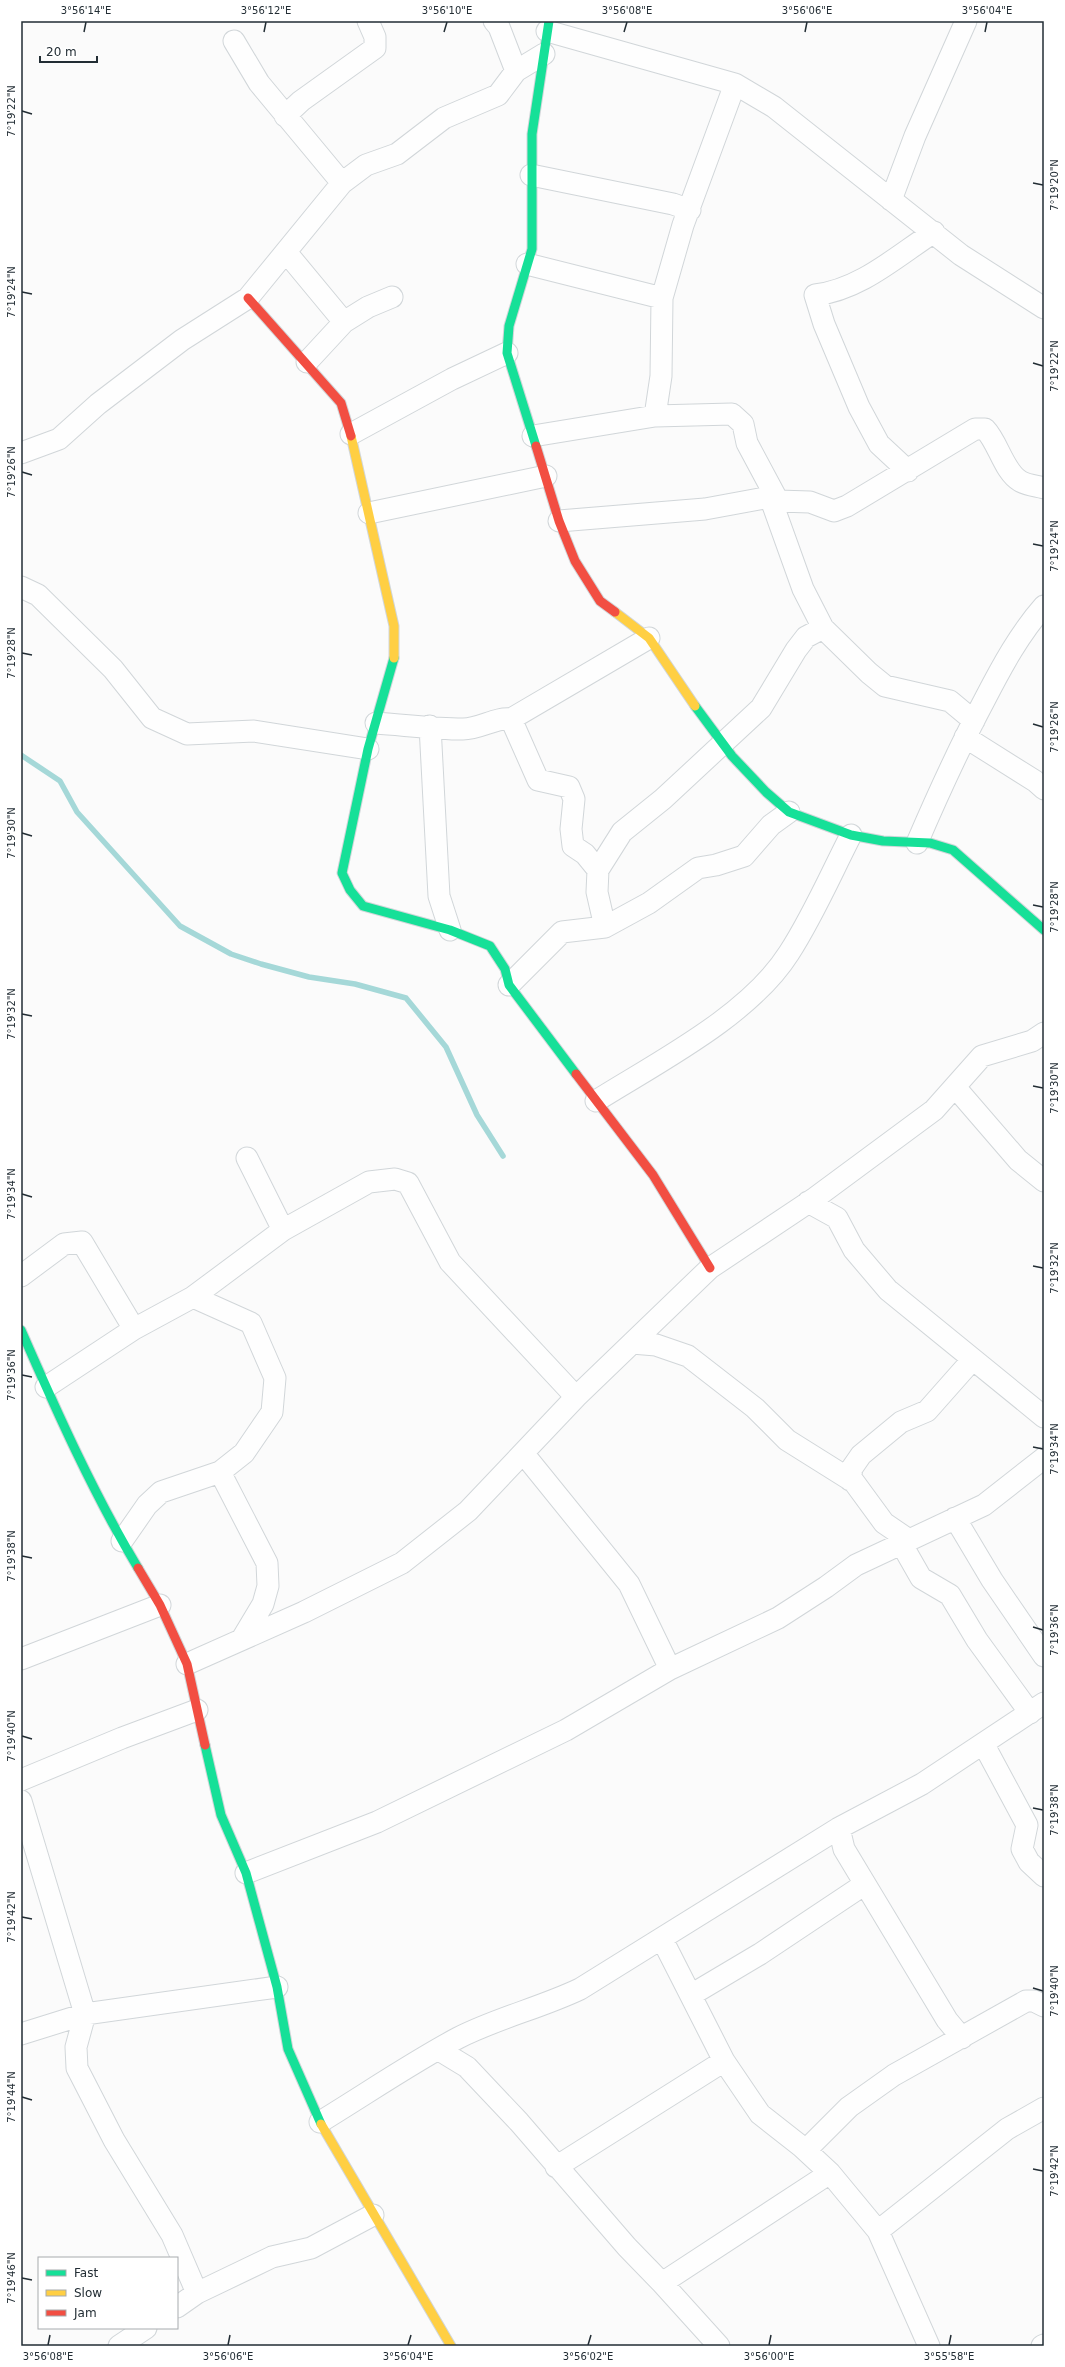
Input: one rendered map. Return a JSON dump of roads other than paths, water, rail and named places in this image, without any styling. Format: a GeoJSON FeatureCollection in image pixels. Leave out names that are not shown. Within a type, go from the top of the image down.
{"type":"FeatureCollection","features":[{"type":"Feature","properties":{"kind":"street"},"geometry":{"type":"LineString","coordinates":[[285,116],[301,101],[375,48],[375,37],[368,21]]}},
{"type":"Feature","properties":{"kind":"street"},"geometry":{"type":"LineString","coordinates":[[494,21],[499,27],[516,71]]}},
{"type":"Feature","properties":{"kind":"street"},"geometry":{"type":"LineString","coordinates":[[892,200],[915,136],[966,21]]}},
{"type":"Feature","properties":{"kind":"street"},"geometry":{"type":"LineString","coordinates":[[1044,308],[961,254],[774,107],[735,84],[548,26],[532,134],[532,249],[509,326],[507,353],[560,521],[575,561],[600,601],[649,638],[675,679],[723,744],[766,792],[789,812],[851,835],[883,841],[930,843],[954,850],[1044,930]]}},
{"type":"Feature","properties":{"kind":"street"},"geometry":{"type":"LineString","coordinates":[[234,41],[259,83],[342,183]]}},
{"type":"Feature","properties":{"kind":"street"},"geometry":{"type":"LineString","coordinates":[[21,453],[59,439],[98,404],[182,340],[248,298],[342,183],[366,165],[397,154],[444,118],[498,95],[516,71],[544,54]]}},
{"type":"Feature","properties":{"kind":"street"},"geometry":{"type":"LineString","coordinates":[[655,416],[661,376],[662,298],[690,210],[735,84]]}},
{"type":"Feature","properties":{"kind":"street"},"geometry":{"type":"LineString","coordinates":[[531,175],[672,204],[690,210]]}},
{"type":"Feature","properties":{"kind":"street"},"geometry":{"type":"LineString","coordinates":[[908,471],[880,444],[859,407],[824,324],[815,295],[828,294],[860,282],[934,232]]}},
{"type":"Feature","properties":{"kind":"street"},"geometry":{"type":"LineString","coordinates":[[286,252],[344,322]]}},
{"type":"Feature","properties":{"kind":"street"},"geometry":{"type":"LineString","coordinates":[[528,264],[662,298]]}},
{"type":"Feature","properties":{"kind":"street"},"geometry":{"type":"LineString","coordinates":[[307,362],[344,322],[368,307],[392,297]]}},
{"type":"Feature","properties":{"kind":"street"},"geometry":{"type":"LineString","coordinates":[[248,298],[307,362],[341,403],[351,434],[394,626],[394,660],[368,749],[342,873],[350,890],[364,906],[450,930],[490,946],[505,969],[509,985],[653,1175],[710,1268]]}},
{"type":"Feature","properties":{"kind":"street"},"geometry":{"type":"LineString","coordinates":[[351,434],[452,379],[507,353]]}},
{"type":"Feature","properties":{"kind":"street"},"geometry":{"type":"LineString","coordinates":[[533,436],[655,416],[732,414],[743,424],[747,443],[774,499],[803,589],[822,628],[869,673],[885,686],[950,701],[969,729],[1036,781],[1044,790]]}},
{"type":"Feature","properties":{"kind":"street"},"geometry":{"type":"LineString","coordinates":[[560,521],[705,509],[774,499],[810,502],[834,511],[847,506],[908,471],[974,429],[985,429],[992,436],[1008,468],[1019,481],[1044,488]]}},
{"type":"Feature","properties":{"kind":"street"},"geometry":{"type":"LineString","coordinates":[[369,513],[546,476]]}},
{"type":"Feature","properties":{"kind":"street"},"geometry":{"type":"LineString","coordinates":[[21,587],[38,595],[113,669],[152,718],[187,734],[254,731],[368,749]]}},
{"type":"Feature","properties":{"kind":"street"},"geometry":{"type":"LineString","coordinates":[[917,843],[969,729],[1002,666],[1032,620],[1044,606]]}},
{"type":"Feature","properties":{"kind":"street"},"geometry":{"type":"LineString","coordinates":[[605,927],[597,892],[598,870],[622,832],[663,799],[761,708],[796,650],[806,637],[822,628]]}},
{"type":"Feature","properties":{"kind":"street"},"geometry":{"type":"LineString","coordinates":[[376,723],[464,729],[483,726],[504,718],[511,719],[649,638]]}},
{"type":"Feature","properties":{"kind":"street"},"geometry":{"type":"LineString","coordinates":[[511,719],[538,780],[569,787],[574,799],[571,830],[573,846],[585,854],[598,870]]}},
{"type":"Feature","properties":{"kind":"street"},"geometry":{"type":"LineString","coordinates":[[430,726],[439,896],[450,930]]}},
{"type":"Feature","properties":{"kind":"street"},"geometry":{"type":"LineString","coordinates":[[509,985],[562,932],[605,927],[649,903],[698,868],[716,865],[744,856],[770,825],[789,812]]}},
{"type":"Feature","properties":{"kind":"street"},"geometry":{"type":"LineString","coordinates":[[596,1101],[709,1031],[762,986],[789,953],[851,835]]}},
{"type":"Feature","properties":{"kind":"street"},"geometry":{"type":"LineString","coordinates":[[187,1664],[304,1612],[402,1563],[468,1511],[576,1398],[710,1268],[808,1202],[934,1110],[982,1056],[1032,1041],[1044,1032]]}},
{"type":"Feature","properties":{"kind":"street"},"geometry":{"type":"LineString","coordinates":[[955,1088],[1018,1160],[1044,1181]]}},
{"type":"Feature","properties":{"kind":"street"},"geometry":{"type":"LineString","coordinates":[[247,1158],[283,1230]]}},
{"type":"Feature","properties":{"kind":"street"},"geometry":{"type":"LineString","coordinates":[[46,1387],[134,1329],[193,1297],[283,1230],[369,1182],[395,1179],[408,1183],[450,1262],[576,1398]]}},
{"type":"Feature","properties":{"kind":"street"},"geometry":{"type":"LineString","coordinates":[[808,1202],[837,1218],[854,1250],[888,1290],[1044,1417]]}},
{"type":"Feature","properties":{"kind":"street"},"geometry":{"type":"LineString","coordinates":[[21,1276],[64,1244],[82,1242],[134,1329]]}},
{"type":"Feature","properties":{"kind":"street"},"geometry":{"type":"LineString","coordinates":[[122,1542],[147,1505],[161,1492],[220,1472],[244,1453],[272,1412],[275,1378],[251,1323],[193,1297]]}},
{"type":"Feature","properties":{"kind":"street"},"geometry":{"type":"LineString","coordinates":[[21,1330],[46,1387],[122,1542],[160,1605],[187,1664],[221,1815],[246,1873],[276,1988],[288,2049],[320,2122],[451,2346]]}},
{"type":"Feature","properties":{"kind":"street"},"geometry":{"type":"LineString","coordinates":[[320,2122],[458,2038],[514,2014],[558,1999],[580,1989],[839,1828],[922,1784],[984,1745],[1037,1708],[977,1640],[950,1595],[921,1578],[905,1541],[884,1523],[850,1480],[787,1440],[755,1408],[688,1356],[656,1345],[632,1343]]}},
{"type":"Feature","properties":{"kind":"street"},"geometry":{"type":"LineString","coordinates":[[850,1480],[852,1468],[861,1455],[901,1422],[927,1411],[973,1359]]}},
{"type":"Feature","properties":{"kind":"street"},"geometry":{"type":"LineString","coordinates":[[523,1453],[629,1584],[670,1669]]}},
{"type":"Feature","properties":{"kind":"street"},"geometry":{"type":"LineString","coordinates":[[246,1873],[377,1822],[566,1730],[670,1669],[778,1618],[826,1587],[856,1565],[984,1504],[1044,1458]]}},
{"type":"Feature","properties":{"kind":"street"},"geometry":{"type":"LineString","coordinates":[[220,1472],[267,1562],[268,1586],[263,1604],[242,1639]]}},
{"type":"Feature","properties":{"kind":"street"},"geometry":{"type":"LineString","coordinates":[[955,1518],[996,1586],[1044,1656]]}},
{"type":"Feature","properties":{"kind":"street"},"geometry":{"type":"LineString","coordinates":[[21,1659],[160,1605]]}},
{"type":"Feature","properties":{"kind":"street"},"geometry":{"type":"LineString","coordinates":[[21,1780],[122,1738],[197,1710]]}},
{"type":"Feature","properties":{"kind":"street"},"geometry":{"type":"LineString","coordinates":[[984,1745],[1027,1825],[1022,1849],[1028,1862],[1044,1876]]}},
{"type":"Feature","properties":{"kind":"street"},"geometry":{"type":"LineString","coordinates":[[21,1801],[85,2014],[76,2047],[77,2068],[114,2140],[172,2235],[197,2293]]}},
{"type":"Feature","properties":{"kind":"street"},"geometry":{"type":"LineString","coordinates":[[839,1828],[844,1849],[947,2020],[962,2038]]}},
{"type":"Feature","properties":{"kind":"street"},"geometry":{"type":"LineString","coordinates":[[692,1995],[760,1954],[865,1884]]}},
{"type":"Feature","properties":{"kind":"street"},"geometry":{"type":"LineString","coordinates":[[662,1939],[692,1995],[724,2061],[760,2114],[806,2150],[830,2173],[878,2231],[929,2346]]}},
{"type":"Feature","properties":{"kind":"street"},"geometry":{"type":"LineString","coordinates":[[21,2034],[85,2014],[276,1988]]}},
{"type":"Feature","properties":{"kind":"street"},"geometry":{"type":"LineString","coordinates":[[806,2150],[849,2107],[894,2074],[962,2038],[1026,2001],[1044,2006]]}},
{"type":"Feature","properties":{"kind":"street"},"geometry":{"type":"LineString","coordinates":[[439,2050],[467,2067],[519,2122],[556,2167],[627,2247],[662,2282],[719,2346]]}},
{"type":"Feature","properties":{"kind":"street"},"geometry":{"type":"LineString","coordinates":[[556,2167],[724,2061]]}},
{"type":"Feature","properties":{"kind":"street"},"geometry":{"type":"LineString","coordinates":[[878,2231],[1006,2130],[1044,2108]]}},
{"type":"Feature","properties":{"kind":"street"},"geometry":{"type":"LineString","coordinates":[[662,2282],[830,2173]]}},
{"type":"Feature","properties":{"kind":"street"},"geometry":{"type":"LineString","coordinates":[[178,2306],[197,2293],[272,2257],[311,2248],[373,2215]]}},
{"type":"Feature","properties":{"kind":"street"},"geometry":{"type":"LineString","coordinates":[[120,2346],[145,2329]]}},
{"type":"Feature","properties":{"kind":"waterway"},"geometry":{"type":"LineString","coordinates":[[21,755],[60,781],[77,812],[180,926],[231,954],[261,964],[309,977],[355,984],[406,998],[446,1047],[477,1115],[503,1156]]}}]}
